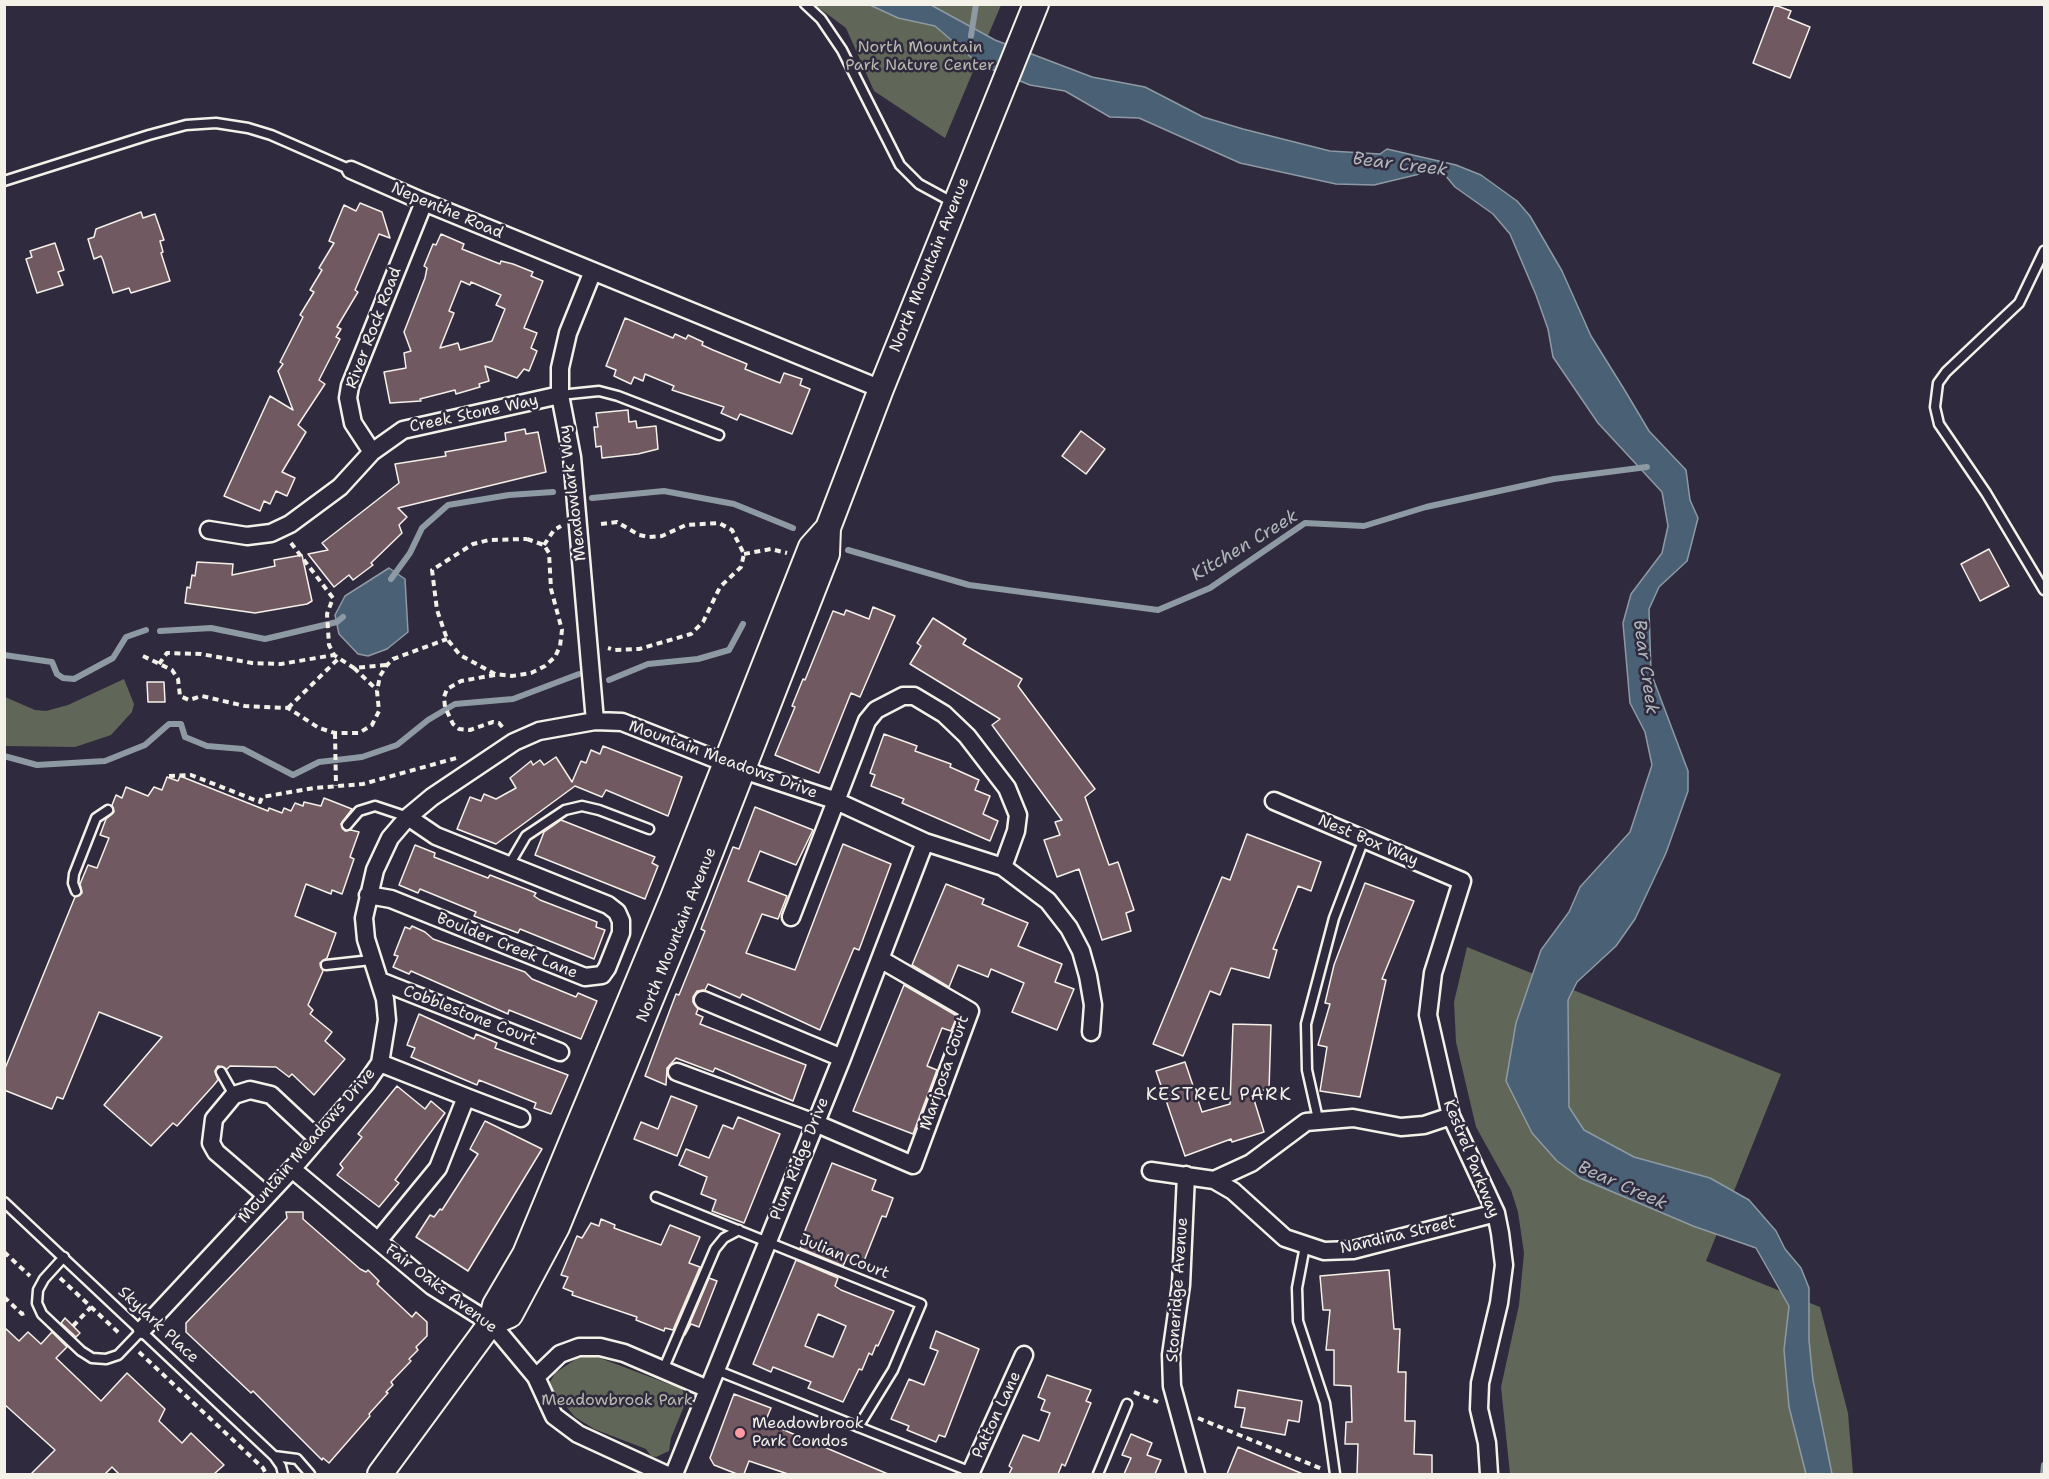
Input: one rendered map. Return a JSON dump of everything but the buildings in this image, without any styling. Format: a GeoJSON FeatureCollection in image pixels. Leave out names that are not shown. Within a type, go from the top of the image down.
{"type":"FeatureCollection","features":[{"type":"Feature","properties":{"kind":"street","name":"North Mountain Avenue"},"geometry":{"type":"LineString","coordinates":[[380,1474],[491,1323],[510,1315],[549,1246],[735,766],[827,554],[828,528],[954,203],[992,117],[1032,15]]}},
{"type":"Feature","properties":{"kind":"street","name":"Nepenthe Road"},"geometry":{"type":"LineString","coordinates":[[351,170],[881,389]]}},
{"type":"Feature","properties":{"kind":"street","name":"River Rock Road"},"geometry":{"type":"LineString","coordinates":[[372,452],[353,423],[348,398],[350,386],[424,202]]}},
{"type":"Feature","properties":{"kind":"street","name":"Meadowlark Way"},"geometry":{"type":"LineString","coordinates":[[593,271],[568,333],[560,368],[560,395],[572,457],[595,721]]}},
{"type":"Feature","properties":{"kind":"street","name":"Creek Stone Way"},"geometry":{"type":"LineString","coordinates":[[209,530],[247,536],[271,532],[290,524],[340,487],[372,452],[403,430],[560,395]]}},
{"type":"Feature","properties":{"kind":"street"},"geometry":{"type":"LineString","coordinates":[[791,917],[834,800],[867,721],[876,710],[893,699],[914,696],[930,704],[960,729],[1008,788],[1018,815],[1016,831],[1003,867]]}},
{"type":"Feature","properties":{"kind":"street","name":"Mountain Meadows Drive"},"geometry":{"type":"LineString","coordinates":[[142,1330],[292,1169],[380,1063],[387,1020],[380,981],[371,960],[364,918],[375,870],[390,838],[408,817],[432,797],[514,742],[539,731],[595,721],[622,722],[735,766],[834,800],[925,842],[1003,867],[1048,901],[1069,928],[1081,951],[1088,976],[1093,1005],[1091,1032]]}},
{"type":"Feature","properties":{"kind":"street","name":"Nest Box Way"},"geometry":{"type":"LineString","coordinates":[[1274,801],[1462,881]]}},
{"type":"Feature","properties":{"kind":"street","name":"Boulder Creek Lane"},"geometry":{"type":"LineString","coordinates":[[368,895],[391,899],[585,977],[602,975],[621,933],[621,921],[617,912],[608,905],[436,836],[408,817]]}},
{"type":"Feature","properties":{"kind":"street","name":"Plum Ridge Drive"},"geometry":{"type":"LineString","coordinates":[[674,1474],[842,1058],[925,842]]}},
{"type":"Feature","properties":{"kind":"street","name":"Kestrel Parkway"},"geometry":{"type":"LineString","coordinates":[[1462,881],[1429,994],[1430,1026],[1451,1116],[1496,1214],[1504,1265],[1499,1303],[1480,1383],[1479,1409],[1487,1443],[1489,1474]]}},
{"type":"Feature","properties":{"kind":"street","name":"Mariposa Court"},"geometry":{"type":"LineString","coordinates":[[815,1123],[913,1165],[970,1011],[880,959]]}},
{"type":"Feature","properties":{"kind":"street","name":"Cobblestone Court"},"geometry":{"type":"LineString","coordinates":[[380,981],[560,1052]]}},
{"type":"Feature","properties":{"kind":"street"},"geometry":{"type":"LineString","coordinates":[[703,1000],[842,1058]]}},
{"type":"Feature","properties":{"kind":"street"},"geometry":{"type":"LineString","coordinates":[[380,1063],[521,1118]]}},
{"type":"Feature","properties":{"kind":"street"},"geometry":{"type":"LineString","coordinates":[[677,1072],[815,1123]]}},
{"type":"Feature","properties":{"kind":"street"},"geometry":{"type":"LineString","coordinates":[[267,1196],[216,1152],[211,1143],[214,1119],[234,1095],[250,1090],[271,1095],[318,1139]]}},
{"type":"Feature","properties":{"kind":"street"},"geometry":{"type":"LineString","coordinates":[[378,1241],[438,1168],[466,1097]]}},
{"type":"Feature","properties":{"kind":"street"},"geometry":{"type":"LineString","coordinates":[[1214,1180],[1251,1163],[1306,1122],[1318,1119],[1353,1118],[1401,1127],[1424,1125],[1451,1116]]}},
{"type":"Feature","properties":{"kind":"street","name":"Fair Oaks Avenue"},"geometry":{"type":"LineString","coordinates":[[292,1169],[432,1286],[491,1323],[536,1377],[554,1416],[578,1434],[664,1474]]}},
{"type":"Feature","properties":{"kind":"street","name":"Nandina Street"},"geometry":{"type":"LineString","coordinates":[[1151,1171],[1214,1180],[1233,1191],[1285,1238],[1324,1251],[1353,1250],[1496,1214]]}},
{"type":"Feature","properties":{"kind":"street","name":"Stoneridge Avenue"},"geometry":{"type":"LineString","coordinates":[[1186,1175],[1181,1285],[1171,1355],[1172,1386],[1196,1474]]}},
{"type":"Feature","properties":{"kind":"street"},"geometry":{"type":"LineString","coordinates":[[536,1377],[561,1354],[579,1347],[600,1347],[624,1353],[708,1389]]}},
{"type":"Feature","properties":{"kind":"street","name":"Patton Lane"},"geometry":{"type":"LineString","coordinates":[[970,1473],[1024,1355]]}},
{"type":"Feature","properties":{"kind":"lane"},"geometry":{"type":"LineString","coordinates":[[805,4],[821,19],[842,50],[900,165],[919,184],[954,203]]}},
{"type":"Feature","properties":{"kind":"lane","name":"Nepenthe Road"},"geometry":{"type":"LineString","coordinates":[[4,181],[186,125],[216,123],[248,128],[271,135],[351,170]]}},
{"type":"Feature","properties":{"kind":"lane"},"geometry":{"type":"LineString","coordinates":[[2044,251],[2019,303],[1946,372],[1935,394],[1939,424],[1986,493],[2044,590]]}},
{"type":"Feature","properties":{"kind":"lane"},"geometry":{"type":"LineString","coordinates":[[560,395],[599,391],[618,396],[719,435]]}},
{"type":"Feature","properties":{"kind":"lane"},"geometry":{"type":"LineString","coordinates":[[348,825],[359,812],[375,806],[408,817]]}},
{"type":"Feature","properties":{"kind":"lane"},"geometry":{"type":"LineString","coordinates":[[509,865],[526,836],[565,810],[582,806],[649,829]]}},
{"type":"Feature","properties":{"kind":"lane"},"geometry":{"type":"LineString","coordinates":[[76,891],[73,882],[74,874],[96,818],[108,810]]}},
{"type":"Feature","properties":{"kind":"lane"},"geometry":{"type":"LineString","coordinates":[[1318,1119],[1307,1070],[1306,1024],[1334,918],[1364,839]]}},
{"type":"Feature","properties":{"kind":"lane"},"geometry":{"type":"LineString","coordinates":[[326,965],[371,960]]}},
{"type":"Feature","properties":{"kind":"lane"},"geometry":{"type":"LineString","coordinates":[[221,1072],[234,1095]]}},
{"type":"Feature","properties":{"kind":"lane","name":"Julian Court"},"geometry":{"type":"LineString","coordinates":[[656,1197],[921,1305],[893,1370],[858,1427]]}},
{"type":"Feature","properties":{"kind":"lane","name":"Skylark Place"},"geometry":{"type":"LineString","coordinates":[[4,1202],[274,1456],[283,1474]]}},
{"type":"Feature","properties":{"kind":"lane"},"geometry":{"type":"LineString","coordinates":[[663,1370],[714,1249],[724,1238],[739,1230]]}},
{"type":"Feature","properties":{"kind":"lane"},"geometry":{"type":"LineString","coordinates":[[1305,1246],[1297,1288],[1298,1321],[1325,1403],[1335,1474]]}},
{"type":"Feature","properties":{"kind":"lane"},"geometry":{"type":"LineString","coordinates":[[64,1257],[38,1290],[37,1303],[42,1314],[81,1351],[92,1358],[106,1359],[118,1355],[142,1330]]}},
{"type":"Feature","properties":{"kind":"lane"},"geometry":{"type":"LineString","coordinates":[[716,1370],[970,1473]]}},
{"type":"Feature","properties":{"kind":"lane"},"geometry":{"type":"LineString","coordinates":[[1098,1474],[1127,1404]]}},
{"type":"Feature","properties":{"kind":"lane"},"geometry":{"type":"LineString","coordinates":[[274,1456],[297,1459],[310,1474]]}},
{"type":"Feature","properties":{"kind":"path"},"geometry":{"type":"LineString","coordinates":[[601,524],[617,522],[639,535],[649,537],[662,536],[686,525],[719,523],[732,530],[744,555],[741,567],[720,587],[703,622],[691,634],[639,649],[608,648]]}},
{"type":"Feature","properties":{"kind":"path"},"geometry":{"type":"LineString","coordinates":[[544,545],[554,530],[566,524]]}},
{"type":"Feature","properties":{"kind":"path"},"geometry":{"type":"LineString","coordinates":[[495,675],[459,655],[447,639],[437,610],[431,579],[432,570],[436,565],[473,543],[489,540],[527,539],[544,545],[549,553],[551,589],[561,620],[560,646],[555,657],[545,666],[531,673],[512,676],[495,675],[461,681],[447,688],[444,697],[445,707],[459,729],[470,730],[493,722],[499,723],[506,731]]}},
{"type":"Feature","properties":{"kind":"path"},"geometry":{"type":"LineString","coordinates":[[291,543],[333,598],[327,614],[329,645],[336,657],[354,668],[377,690]]}},
{"type":"Feature","properties":{"kind":"path"},"geometry":{"type":"LineString","coordinates":[[744,555],[771,549],[792,554]]}},
{"type":"Feature","properties":{"kind":"path"},"geometry":{"type":"LineString","coordinates":[[143,656],[172,670],[178,678],[180,696],[189,700],[202,696],[245,706],[288,708],[319,728],[335,733],[359,734],[372,725],[379,711],[377,690],[380,675],[387,665],[393,659],[447,639]]}},
{"type":"Feature","properties":{"kind":"path"},"geometry":{"type":"LineString","coordinates":[[159,664],[167,653],[201,654],[252,663],[281,664],[336,657]]}},
{"type":"Feature","properties":{"kind":"path"},"geometry":{"type":"LineString","coordinates":[[288,708],[336,657]]}},
{"type":"Feature","properties":{"kind":"path"},"geometry":{"type":"LineString","coordinates":[[354,668],[387,665]]}},
{"type":"Feature","properties":{"kind":"path"},"geometry":{"type":"LineString","coordinates":[[335,733],[336,786]]}},
{"type":"Feature","properties":{"kind":"path"},"geometry":{"type":"LineString","coordinates":[[169,776],[191,775],[260,802],[262,797],[363,784],[452,758],[463,759]]}},
{"type":"Feature","properties":{"kind":"path"},"geometry":{"type":"LineString","coordinates":[[4,1252],[31,1277]]}},
{"type":"Feature","properties":{"kind":"path"},"geometry":{"type":"LineString","coordinates":[[52,1270],[263,1468],[266,1474]]}},
{"type":"Feature","properties":{"kind":"path"},"geometry":{"type":"LineString","coordinates":[[4,1297],[22,1314],[28,1311]]}},
{"type":"Feature","properties":{"kind":"path"},"geometry":{"type":"LineString","coordinates":[[73,1326],[90,1307]]}},
{"type":"Feature","properties":{"kind":"path"},"geometry":{"type":"LineString","coordinates":[[1130,1390],[1335,1474]]}},
{"type":"Feature","properties":{"kind":"green space","name":"North Mountain Park Nature Center"},"geometry":{"type":"Polygon","coordinates":[[[815,5],[1001,5],[945,138],[874,91],[846,28],[815,5]]]}},
{"type":"Feature","properties":{"kind":"green space"},"geometry":{"type":"Polygon","coordinates":[[[124,679],[134,704],[132,712],[111,735],[75,747],[5,746],[5,697],[35,710],[46,711],[68,705],[124,679]]]}},
{"type":"Feature","properties":{"kind":"green space"},"geometry":{"type":"Polygon","coordinates":[[[1467,947],[1781,1074],[1706,1261],[1820,1307],[1848,1413],[1853,1474],[1510,1474],[1501,1387],[1519,1305],[1524,1253],[1518,1212],[1511,1190],[1476,1127],[1456,1042],[1454,1002],[1467,947]]]}},
{"type":"Feature","properties":{"kind":"green space","name":"Meadowbrook Park"},"geometry":{"type":"Polygon","coordinates":[[[592,1355],[682,1389],[687,1399],[671,1438],[669,1451],[656,1457],[651,1456],[646,1449],[594,1429],[575,1417],[559,1398],[552,1395],[550,1382],[555,1373],[579,1357],[592,1355]]]}},
{"type":"Feature","properties":{"kind":"water","name":"Bear Creek"},"geometry":{"type":"Polygon","coordinates":[[[870,5],[931,5],[995,40],[1092,77],[1145,87],[1203,117],[1243,129],[1330,151],[1380,154],[1387,149],[1456,165],[1481,175],[1517,201],[1530,216],[1562,271],[1591,336],[1649,431],[1686,470],[1690,500],[1698,518],[1687,561],[1659,587],[1649,609],[1651,673],[1688,771],[1688,791],[1666,853],[1635,919],[1616,946],[1577,982],[1568,1000],[1569,1107],[1584,1130],[1634,1157],[1710,1178],[1749,1200],[1776,1231],[1785,1249],[1801,1268],[1809,1288],[1809,1340],[1813,1380],[1832,1474],[1806,1474],[1789,1407],[1784,1350],[1789,1306],[1756,1248],[1693,1226],[1580,1178],[1557,1161],[1532,1133],[1506,1081],[1516,1023],[1541,950],[1569,912],[1580,887],[1630,832],[1652,765],[1645,732],[1630,703],[1623,623],[1631,594],[1662,553],[1668,526],[1662,492],[1598,423],[1553,357],[1548,329],[1510,234],[1493,214],[1455,187],[1445,175],[1432,171],[1374,185],[1336,184],[1240,163],[1139,118],[1110,117],[1065,91],[1030,85],[979,64],[935,26],[898,18],[870,5]]]}},
{"type":"Feature","properties":{"kind":"water"},"geometry":{"type":"Polygon","coordinates":[[[389,568],[405,579],[408,632],[387,649],[368,656],[358,654],[339,634],[335,615],[345,596],[389,568]]]}},
{"type":"Feature","properties":{"kind":"waterway"},"geometry":{"type":"LineString","coordinates":[[971,36],[976,4]]}},
{"type":"Feature","properties":{"kind":"waterway","name":"Kitchen Creek"},"geometry":{"type":"LineString","coordinates":[[848,550],[969,585],[1158,610],[1210,588],[1305,523],[1364,526],[1426,507],[1554,479],[1647,467]]}},
{"type":"Feature","properties":{"kind":"waterway","name":"Kitchen Creek"},"geometry":{"type":"LineString","coordinates":[[592,498],[664,491],[734,504],[793,528]]}},
{"type":"Feature","properties":{"kind":"waterway","name":"Kitchen Creek"},"geometry":{"type":"LineString","coordinates":[[391,579],[410,553],[422,528],[448,505],[509,495],[553,492]]}},
{"type":"Feature","properties":{"kind":"waterway","name":"Kitchen Creek"},"geometry":{"type":"LineString","coordinates":[[160,631],[211,628],[265,639],[337,622],[343,617]]}},
{"type":"Feature","properties":{"kind":"waterway"},"geometry":{"type":"LineString","coordinates":[[609,680],[648,664],[698,659],[729,650],[743,624]]}},
{"type":"Feature","properties":{"kind":"waterway","name":"Kitchen Creek"},"geometry":{"type":"LineString","coordinates":[[4,655],[52,662],[57,674],[63,678],[74,679],[113,658],[126,637],[146,630]]}},
{"type":"Feature","properties":{"kind":"waterway"},"geometry":{"type":"LineString","coordinates":[[4,756],[37,765],[105,761],[145,745],[169,724],[181,724],[185,737],[207,746],[243,749],[293,775],[319,762],[362,757],[397,745],[428,720],[455,704],[513,699],[579,674]]}},
{"type":"Feature","properties":{"kind":"waterway"},"geometry":{"type":"LineString","coordinates":[[2043,1474],[2044,1465]]}},
{"type":"Feature","properties":{"kind":"place","name":"Meadowbrook Park Condos"},"geometry":{"type":"Point","coordinates":[740,1433]}},
{"type":"Feature","properties":{"kind":"district","name":"KESTREL PARK"},"geometry":{"type":"Point","coordinates":[1219,1095]}}]}
